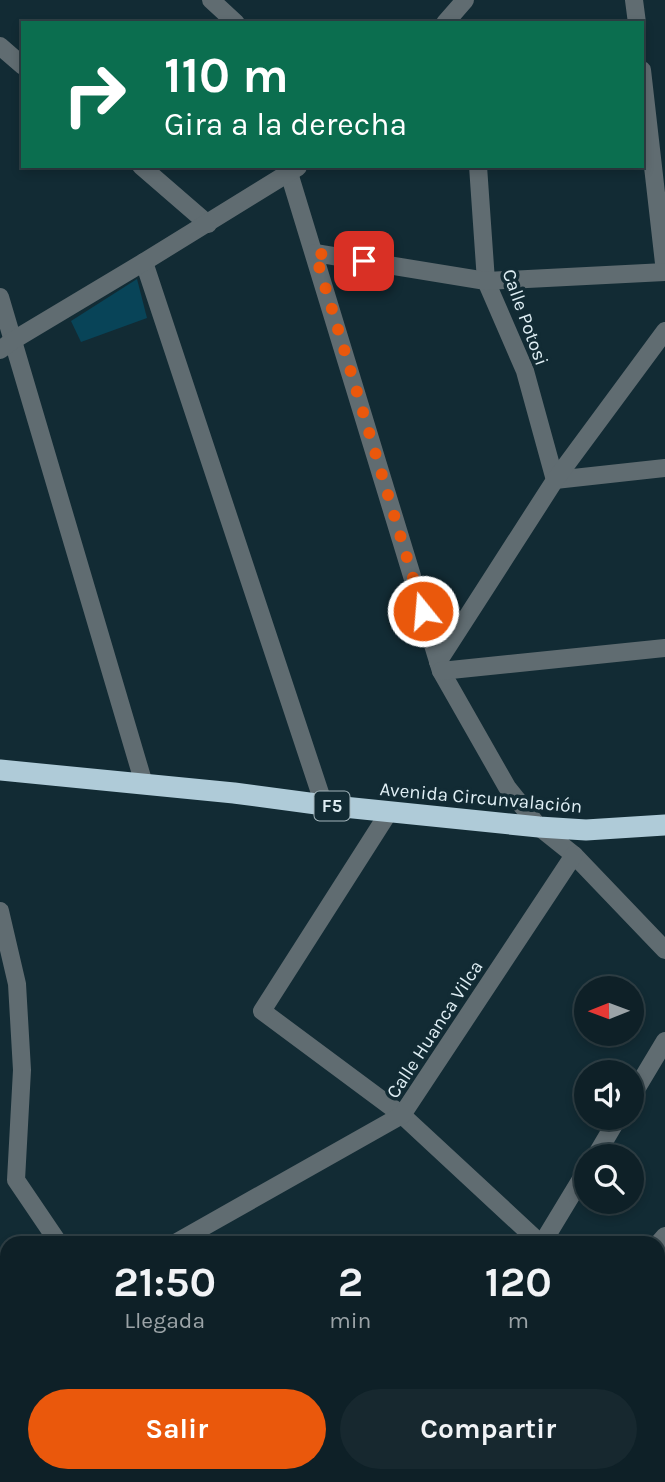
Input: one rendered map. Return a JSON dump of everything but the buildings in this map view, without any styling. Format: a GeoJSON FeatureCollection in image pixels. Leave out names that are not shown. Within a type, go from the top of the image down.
{"type":"FeatureCollection","features":[{"type":"Feature","properties":{"kind":"highway","name":"Avenida Circunvalación"},"geometry":{"type":"LineString","coordinates":[[0,770],[539,827],[586,830],[665,825]]}},
{"type":"Feature","properties":{"kind":"street"},"geometry":{"type":"LineString","coordinates":[[211,0],[234,21]]}},
{"type":"Feature","properties":{"kind":"street"},"geometry":{"type":"LineString","coordinates":[[447,21],[466,0]]}},
{"type":"Feature","properties":{"kind":"street"},"geometry":{"type":"LineString","coordinates":[[466,0],[468,21]]}},
{"type":"Feature","properties":{"kind":"street"},"geometry":{"type":"LineString","coordinates":[[635,0],[637,21]]}},
{"type":"Feature","properties":{"kind":"street"},"geometry":{"type":"LineString","coordinates":[[0,46],[21,63]]}},
{"type":"Feature","properties":{"kind":"street"},"geometry":{"type":"LineString","coordinates":[[315,253],[486,281],[665,272],[644,88]]}},
{"type":"Feature","properties":{"kind":"street"},"geometry":{"type":"LineString","coordinates":[[143,168],[208,224]]}},
{"type":"Feature","properties":{"kind":"street","name":"Calle Potosi"},"geometry":{"type":"LineString","coordinates":[[478,168],[486,281],[525,371],[555,480]]}},
{"type":"Feature","properties":{"kind":"street"},"geometry":{"type":"LineString","coordinates":[[6,345],[294,170],[315,253],[440,667],[507,787],[539,827],[573,855],[665,950]]}},
{"type":"Feature","properties":{"kind":"street"},"geometry":{"type":"LineString","coordinates":[[144,262],[324,805]]}},
{"type":"Feature","properties":{"kind":"street"},"geometry":{"type":"LineString","coordinates":[[0,297],[6,345],[144,785]]}},
{"type":"Feature","properties":{"kind":"street"},"geometry":{"type":"LineString","coordinates":[[440,667],[555,480],[665,331]]}},
{"type":"Feature","properties":{"kind":"street"},"geometry":{"type":"LineString","coordinates":[[555,480],[665,468]]}},
{"type":"Feature","properties":{"kind":"street"},"geometry":{"type":"LineString","coordinates":[[440,667],[665,648]]}},
{"type":"Feature","properties":{"kind":"street"},"geometry":{"type":"LineString","coordinates":[[389,812],[262,1011],[402,1115],[534,1236]]}},
{"type":"Feature","properties":{"kind":"street","name":"Calle Huanca Vilca"},"geometry":{"type":"LineString","coordinates":[[188,1236],[402,1115],[573,855]]}},
{"type":"Feature","properties":{"kind":"street"},"geometry":{"type":"LineString","coordinates":[[0,911],[16,984],[22,1070],[16,1180],[54,1236]]}},
{"type":"Feature","properties":{"kind":"street"},"geometry":{"type":"LineString","coordinates":[[644,1076],[665,1041]]}},
{"type":"Feature","properties":{"kind":"street"},"geometry":{"type":"LineString","coordinates":[[545,1236],[574,1190]]}},
{"type":"Feature","properties":{"kind":"shaded area"},"geometry":{"type":"Polygon","coordinates":[[[137,279],[147,318],[81,342],[71,321],[137,279]]]}},
{"type":"Feature","properties":{"kind":"route"},"geometry":{"type":"LineString","coordinates":[[364,261],[315,253],[423,611]]}}]}
